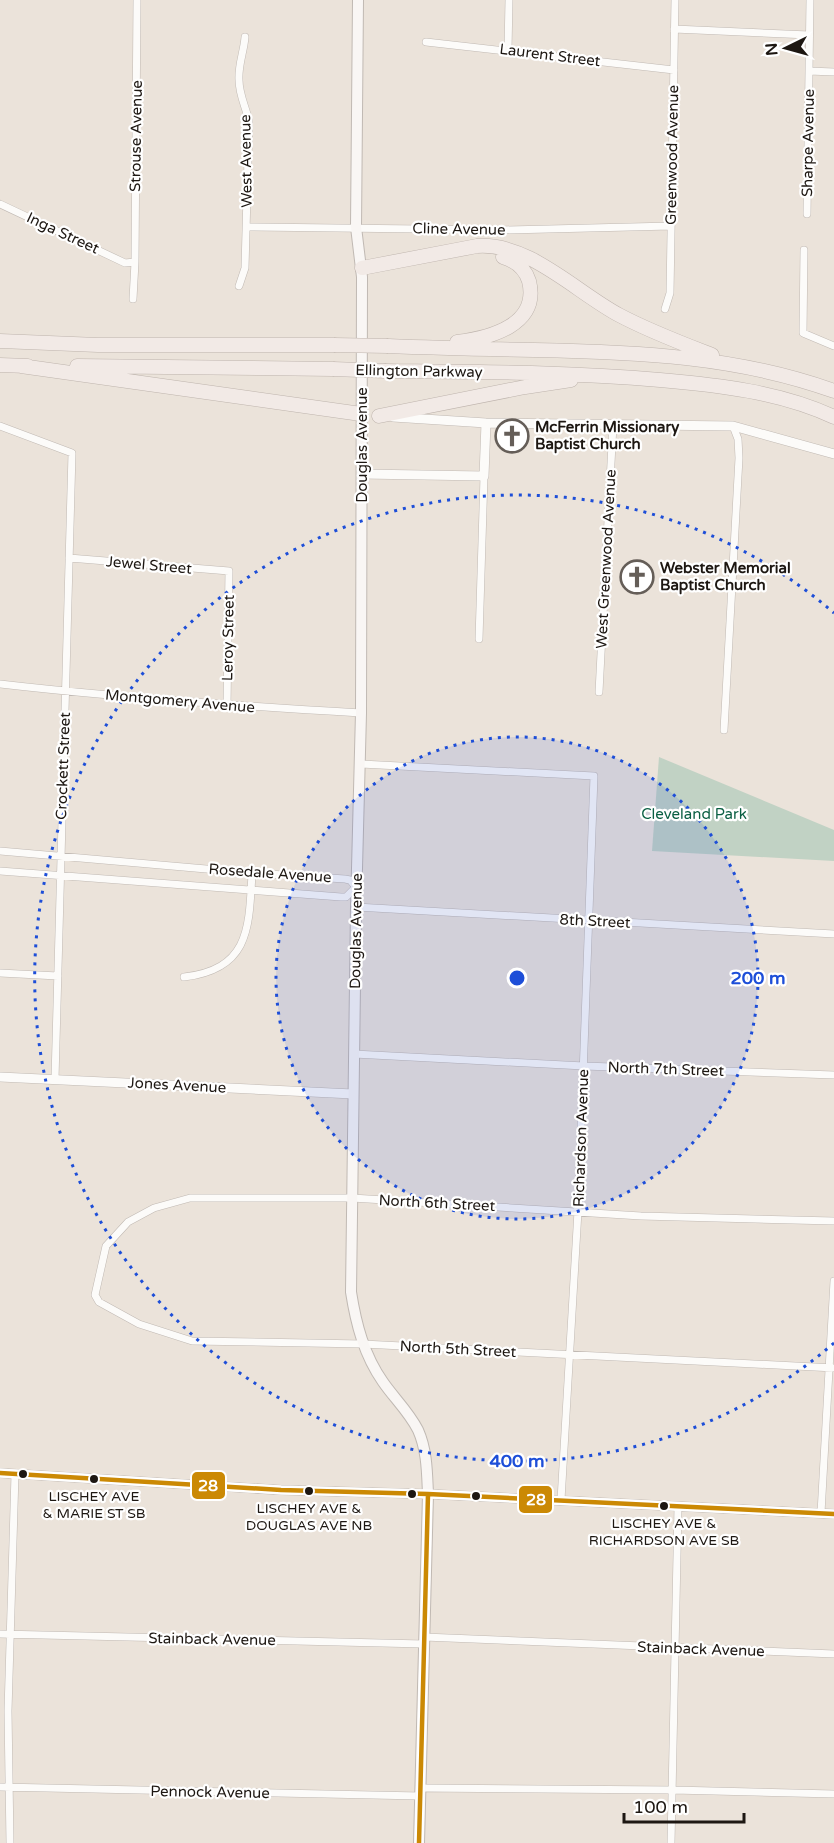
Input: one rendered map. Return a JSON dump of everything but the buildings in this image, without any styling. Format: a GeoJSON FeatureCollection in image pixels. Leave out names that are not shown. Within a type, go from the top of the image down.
{"type":"FeatureCollection","features":[{"type":"Feature","properties":{"kind":"highway"},"geometry":{"type":"LineString","coordinates":[[362,273],[477,246],[487,245],[506,249],[535,261],[618,315],[676,342],[734,364]]}},
{"type":"Feature","properties":{"kind":"highway"},"geometry":{"type":"LineString","coordinates":[[362,273],[386,271],[479,254],[497,255],[513,261],[523,269],[531,292],[524,314],[513,324],[480,339],[413,347]]}},
{"type":"Feature","properties":{"kind":"highway","name":"Ellington Parkway"},"geometry":{"type":"LineString","coordinates":[[0,341],[98,345],[388,346],[663,355],[734,364],[775,373],[834,391]]}},
{"type":"Feature","properties":{"kind":"highway"},"geometry":{"type":"LineString","coordinates":[[0,365],[55,368],[361,414]]}},
{"type":"Feature","properties":{"kind":"highway","name":"Ellington Parkway"},"geometry":{"type":"LineString","coordinates":[[55,368],[126,366],[606,375],[719,386],[781,399],[834,417]]}},
{"type":"Feature","properties":{"kind":"highway"},"geometry":{"type":"LineString","coordinates":[[379,416],[525,387],[606,375]]}},
{"type":"Feature","properties":{"kind":"main road","name":"Douglas Avenue"},"geometry":{"type":"LineString","coordinates":[[358,0],[356,227],[362,273],[361,713],[356,887],[351,1292],[355,1318],[371,1365],[407,1412],[419,1432],[426,1460],[428,1494],[419,1843]]}},
{"type":"Feature","properties":{"kind":"main road"},"geometry":{"type":"LineString","coordinates":[[361,414],[379,416]]}},
{"type":"Feature","properties":{"kind":"street","name":"Strouse Avenue"},"geometry":{"type":"LineString","coordinates":[[133,299],[137,0]]}},
{"type":"Feature","properties":{"kind":"street"},"geometry":{"type":"LineString","coordinates":[[508,50],[509,0]]}},
{"type":"Feature","properties":{"kind":"street","name":"Greenwood Avenue"},"geometry":{"type":"LineString","coordinates":[[665,309],[670,293],[675,0]]}},
{"type":"Feature","properties":{"kind":"street","name":"Sharpe Avenue"},"geometry":{"type":"LineString","coordinates":[[807,214],[810,0]]}},
{"type":"Feature","properties":{"kind":"street"},"geometry":{"type":"LineString","coordinates":[[674,29],[809,35]]}},
{"type":"Feature","properties":{"kind":"street","name":"West Avenue"},"geometry":{"type":"LineString","coordinates":[[239,286],[245,268],[247,227],[249,122],[247,110],[240,96],[239,79],[239,64],[244,50],[245,37]]}},
{"type":"Feature","properties":{"kind":"street","name":"Laurent Street"},"geometry":{"type":"LineString","coordinates":[[426,42],[674,70]]}},
{"type":"Feature","properties":{"kind":"street"},"geometry":{"type":"LineString","coordinates":[[809,71],[834,72]]}},
{"type":"Feature","properties":{"kind":"street","name":"Inga Street"},"geometry":{"type":"LineString","coordinates":[[0,204],[125,262],[135,262]]}},
{"type":"Feature","properties":{"kind":"street","name":"Cline Avenue"},"geometry":{"type":"LineString","coordinates":[[247,227],[503,230],[671,226]]}},
{"type":"Feature","properties":{"kind":"street"},"geometry":{"type":"LineString","coordinates":[[804,250],[803,333],[834,346]]}},
{"type":"Feature","properties":{"kind":"street"},"geometry":{"type":"LineString","coordinates":[[379,416],[486,423],[733,426],[834,454]]}},
{"type":"Feature","properties":{"kind":"street"},"geometry":{"type":"LineString","coordinates":[[479,639],[486,423]]}},
{"type":"Feature","properties":{"kind":"street","name":"West Greenwood Avenue"},"geometry":{"type":"LineString","coordinates":[[599,692],[613,425]]}},
{"type":"Feature","properties":{"kind":"street","name":"Crockett Street"},"geometry":{"type":"LineString","coordinates":[[0,426],[72,453],[55,1079]]}},
{"type":"Feature","properties":{"kind":"street"},"geometry":{"type":"LineString","coordinates":[[724,730],[739,458],[738,439],[733,426]]}},
{"type":"Feature","properties":{"kind":"street"},"geometry":{"type":"LineString","coordinates":[[362,474],[484,477]]}},
{"type":"Feature","properties":{"kind":"street","name":"Jewel Street"},"geometry":{"type":"LineString","coordinates":[[69,558],[230,571]]}},
{"type":"Feature","properties":{"kind":"street","name":"Leroy Street"},"geometry":{"type":"LineString","coordinates":[[227,706],[230,571]]}},
{"type":"Feature","properties":{"kind":"street","name":"Montgomery Avenue"},"geometry":{"type":"LineString","coordinates":[[0,684],[227,706],[361,713]]}},
{"type":"Feature","properties":{"kind":"street","name":"Richardson Avenue"},"geometry":{"type":"LineString","coordinates":[[360,764],[594,776],[578,1211],[561,1500]]}},
{"type":"Feature","properties":{"kind":"street","name":"Rosedale Avenue"},"geometry":{"type":"LineString","coordinates":[[0,851],[345,879],[350,880],[356,887],[346,897],[341,897],[0,871]]}},
{"type":"Feature","properties":{"kind":"street"},"geometry":{"type":"LineString","coordinates":[[184,977],[211,972],[228,962],[238,951],[246,935],[252,873]]}},
{"type":"Feature","properties":{"kind":"street","name":"8th Street"},"geometry":{"type":"LineString","coordinates":[[356,907],[834,934]]}},
{"type":"Feature","properties":{"kind":"street"},"geometry":{"type":"LineString","coordinates":[[0,973],[57,976]]}},
{"type":"Feature","properties":{"kind":"street","name":"North 7th Street"},"geometry":{"type":"LineString","coordinates":[[354,1054],[584,1066],[834,1075]]}},
{"type":"Feature","properties":{"kind":"street","name":"Jones Avenue"},"geometry":{"type":"LineString","coordinates":[[0,1077],[353,1094]]}},
{"type":"Feature","properties":{"kind":"street","name":"North 6th Street"},"geometry":{"type":"LineString","coordinates":[[95,1295],[106,1246],[128,1222],[154,1208],[190,1198],[352,1198],[641,1216],[834,1221]]}},
{"type":"Feature","properties":{"kind":"street"},"geometry":{"type":"LineString","coordinates":[[820,1513],[832,1368],[834,1281]]}},
{"type":"Feature","properties":{"kind":"street","name":"North 5th Street"},"geometry":{"type":"LineString","coordinates":[[95,1295],[99,1302],[139,1324],[192,1341],[363,1344],[832,1368]]}},
{"type":"Feature","properties":{"kind":"street"},"geometry":{"type":"LineString","coordinates":[[566,1427],[574,1428]]}},
{"type":"Feature","properties":{"kind":"street"},"geometry":{"type":"LineString","coordinates":[[0,1473],[299,1491],[428,1494],[834,1514]]}},
{"type":"Feature","properties":{"kind":"street"},"geometry":{"type":"LineString","coordinates":[[10,1843],[8,1711],[15,1474]]}},
{"type":"Feature","properties":{"kind":"street"},"geometry":{"type":"LineString","coordinates":[[671,1843],[678,1507]]}},
{"type":"Feature","properties":{"kind":"street","name":"Stainback Avenue"},"geometry":{"type":"LineString","coordinates":[[0,1634],[424,1640],[834,1654]]}},
{"type":"Feature","properties":{"kind":"street","name":"Pennock Avenue"},"geometry":{"type":"LineString","coordinates":[[0,1787],[420,1792],[673,1790],[834,1794]]}},
{"type":"Feature","properties":{"kind":"green space","name":"Cleveland Park"},"geometry":{"type":"Polygon","coordinates":[[[659,757],[834,830],[834,861],[652,851],[659,757]]]}},
{"type":"Feature","properties":{"kind":"transit line","name":"28"},"geometry":{"type":"LineString","coordinates":[[0,1473],[281,1490],[428,1494],[834,1514]]}},
{"type":"Feature","properties":{"kind":"transit line","name":"28"},"geometry":{"type":"LineString","coordinates":[[419,1843],[428,1494]]}},
{"type":"Feature","properties":{"kind":"place","name":"McFerrin Missionary Baptist Church"},"geometry":{"type":"Point","coordinates":[512,436]}},
{"type":"Feature","properties":{"kind":"place","name":"Webster Memorial Baptist Church"},"geometry":{"type":"Point","coordinates":[637,577]}},
{"type":"Feature","properties":{"kind":"place","name":"LISCHEY AVE & MARIE ST SB"},"geometry":{"type":"Point","coordinates":[94,1479]}},
{"type":"Feature","properties":{"kind":"place","name":"LISCHEY AVE & DOUGLAS AVE NB"},"geometry":{"type":"Point","coordinates":[309,1491]}},
{"type":"Feature","properties":{"kind":"place","name":"LISCHEY AVE & RICHARDSON AVE SB"},"geometry":{"type":"Point","coordinates":[664,1506]}}]}
